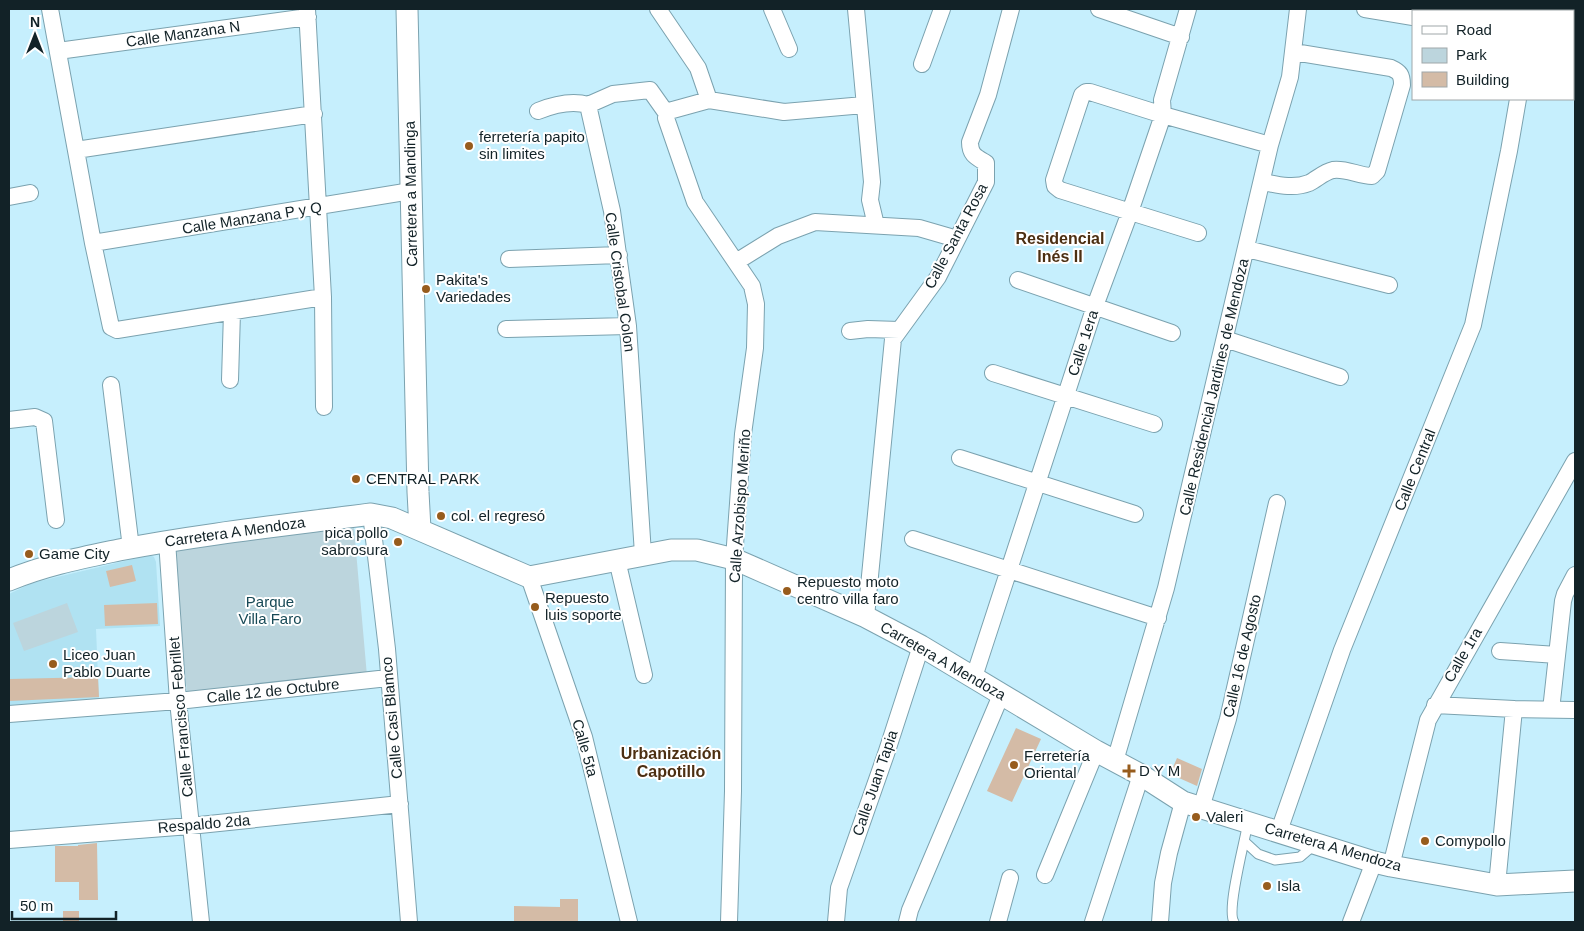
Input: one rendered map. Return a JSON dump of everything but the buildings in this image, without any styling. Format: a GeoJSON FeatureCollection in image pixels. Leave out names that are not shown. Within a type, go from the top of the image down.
{"type":"FeatureCollection","features":[{"type":"Feature","properties":{"kind":"street"},"geometry":{"type":"LineString","coordinates":[[50,9],[93,243],[111,327],[117,330],[323,297]]}},
{"type":"Feature","properties":{"kind":"street","name":"Carretera a Mandinga"},"geometry":{"type":"LineString","coordinates":[[407,9],[420,529]]}},
{"type":"Feature","properties":{"kind":"street"},"geometry":{"type":"LineString","coordinates":[[658,9],[698,68],[709,100]]}},
{"type":"Feature","properties":{"kind":"street"},"geometry":{"type":"LineString","coordinates":[[772,9],[789,49]]}},
{"type":"Feature","properties":{"kind":"street"},"geometry":{"type":"LineString","coordinates":[[856,9],[872,182],[870,200],[876,225]]}},
{"type":"Feature","properties":{"kind":"street"},"geometry":{"type":"LineString","coordinates":[[922,64],[942,9]]}},
{"type":"Feature","properties":{"kind":"street","name":"Calle Santa Rosa"},"geometry":{"type":"LineString","coordinates":[[866,617],[893,339],[938,277],[986,182],[986,164],[972,155],[970,142],[988,94],[1012,9]]}},
{"type":"Feature","properties":{"kind":"street"},"geometry":{"type":"LineString","coordinates":[[1099,9],[1181,37]]}},
{"type":"Feature","properties":{"kind":"street","name":"Calle 1era"},"geometry":{"type":"LineString","coordinates":[[974,678],[1095,306],[1130,212],[1162,114],[1162,100],[1188,9]]}},
{"type":"Feature","properties":{"kind":"street","name":"Calle Residencial Jardines de Mendoza"},"geometry":{"type":"LineString","coordinates":[[1115,761],[1158,618],[1263,182],[1270,145],[1290,77],[1298,9]]}},
{"type":"Feature","properties":{"kind":"street"},"geometry":{"type":"LineString","coordinates":[[1365,9],[1412,17]]}},
{"type":"Feature","properties":{"kind":"street"},"geometry":{"type":"LineString","coordinates":[[307,13],[323,297],[324,407]]}},
{"type":"Feature","properties":{"kind":"street","name":"Calle Manzana N"},"geometry":{"type":"LineString","coordinates":[[58,51],[307,13]]}},
{"type":"Feature","properties":{"kind":"street"},"geometry":{"type":"LineString","coordinates":[[1263,182],[1298,186],[1334,170],[1372,176],[1377,171],[1402,85],[1402,78],[1399,72],[1391,68],[1294,52]]}},
{"type":"Feature","properties":{"kind":"street"},"geometry":{"type":"LineString","coordinates":[[538,111],[562,104],[581,103],[588,105],[613,94],[650,90],[667,114],[669,111],[709,100],[784,112],[864,105]]}},
{"type":"Feature","properties":{"kind":"street"},"geometry":{"type":"LineString","coordinates":[[1198,233],[1060,190],[1055,186],[1054,180],[1082,94],[1090,92],[1270,145]]}},
{"type":"Feature","properties":{"kind":"street","name":"Calle Central"},"geometry":{"type":"LineString","coordinates":[[1279,832],[1342,650],[1474,325],[1518,100]]}},
{"type":"Feature","properties":{"kind":"street","name":"Calle Cristobal Colon"},"geometry":{"type":"LineString","coordinates":[[588,105],[612,211],[628,326],[643,554]]}},
{"type":"Feature","properties":{"kind":"street"},"geometry":{"type":"LineString","coordinates":[[76,150],[314,114]]}},
{"type":"Feature","properties":{"kind":"street","name":"Calle Arzobispo Meriño"},"geometry":{"type":"LineString","coordinates":[[667,114],[666,118],[695,202],[752,286],[756,304],[755,348],[743,434],[734,559],[733,790],[729,922]]}},
{"type":"Feature","properties":{"kind":"street","name":"Calle Manzana P y Q"},"geometry":{"type":"LineString","coordinates":[[93,243],[411,191]]}},
{"type":"Feature","properties":{"kind":"street"},"geometry":{"type":"LineString","coordinates":[[9,197],[30,193]]}},
{"type":"Feature","properties":{"kind":"street"},"geometry":{"type":"LineString","coordinates":[[736,262],[778,236],[815,222],[919,228],[958,239]]}},
{"type":"Feature","properties":{"kind":"street"},"geometry":{"type":"LineString","coordinates":[[1247,249],[1389,285]]}},
{"type":"Feature","properties":{"kind":"street"},"geometry":{"type":"LineString","coordinates":[[508,259],[619,255]]}},
{"type":"Feature","properties":{"kind":"street"},"geometry":{"type":"LineString","coordinates":[[1018,280],[1172,333]]}},
{"type":"Feature","properties":{"kind":"street"},"geometry":{"type":"LineString","coordinates":[[230,380],[232,312]]}},
{"type":"Feature","properties":{"kind":"street"},"geometry":{"type":"LineString","coordinates":[[506,329],[628,326]]}},
{"type":"Feature","properties":{"kind":"street"},"geometry":{"type":"LineString","coordinates":[[850,331],[868,329],[899,330]]}},
{"type":"Feature","properties":{"kind":"street"},"geometry":{"type":"LineString","coordinates":[[1225,339],[1340,376]]}},
{"type":"Feature","properties":{"kind":"street"},"geometry":{"type":"LineString","coordinates":[[992,373],[1154,424]]}},
{"type":"Feature","properties":{"kind":"street"},"geometry":{"type":"LineString","coordinates":[[111,385],[131,548]]}},
{"type":"Feature","properties":{"kind":"street"},"geometry":{"type":"LineString","coordinates":[[9,420],[35,417],[44,421],[56,520]]}},
{"type":"Feature","properties":{"kind":"street"},"geometry":{"type":"LineString","coordinates":[[960,458],[1135,514]]}},
{"type":"Feature","properties":{"kind":"street","name":"Calle 1ra"},"geometry":{"type":"LineString","coordinates":[[1351,922],[1382,864],[1428,720],[1435,705],[1575,461]]}},
{"type":"Feature","properties":{"kind":"street","name":"Calle 16 de Agosto"},"geometry":{"type":"LineString","coordinates":[[1160,922],[1163,883],[1169,853],[1192,805],[1228,719],[1277,504]]}},
{"type":"Feature","properties":{"kind":"street","name":"Carretera A Mendoza"},"geometry":{"type":"LineString","coordinates":[[9,580],[34,569],[61,562],[167,541],[371,514],[392,518],[420,529],[529,577],[643,554],[671,550],[697,550],[734,559],[866,617],[922,646],[1096,751],[1192,805],[1246,832],[1279,832],[1382,864],[1496,885],[1575,881]]}},
{"type":"Feature","properties":{"kind":"street","name":"Calle Casi Blamco"},"geometry":{"type":"LineString","coordinates":[[371,514],[387,649],[409,922]]}},
{"type":"Feature","properties":{"kind":"street"},"geometry":{"type":"LineString","coordinates":[[913,539],[1158,618]]}},
{"type":"Feature","properties":{"kind":"street","name":"Calle Francisco Febrillet"},"geometry":{"type":"LineString","coordinates":[[167,541],[178,701],[201,922]]}},
{"type":"Feature","properties":{"kind":"street"},"geometry":{"type":"LineString","coordinates":[[617,560],[644,675]]}},
{"type":"Feature","properties":{"kind":"street"},"geometry":{"type":"LineString","coordinates":[[1551,710],[1562,601],[1575,575]]}},
{"type":"Feature","properties":{"kind":"street","name":"Calle 5ta"},"geometry":{"type":"LineString","coordinates":[[529,577],[584,737],[629,922]]}},
{"type":"Feature","properties":{"kind":"street","name":"Calle Juan Tapia"},"geometry":{"type":"LineString","coordinates":[[836,922],[839,888],[922,646]]}},
{"type":"Feature","properties":{"kind":"street"},"geometry":{"type":"LineString","coordinates":[[1500,651],[1557,655]]}},
{"type":"Feature","properties":{"kind":"street","name":"Calle 12 de Octubre"},"geometry":{"type":"LineString","coordinates":[[9,714],[178,701],[388,678]]}},
{"type":"Feature","properties":{"kind":"street"},"geometry":{"type":"LineString","coordinates":[[907,922],[910,910],[1001,695]]}},
{"type":"Feature","properties":{"kind":"street"},"geometry":{"type":"LineString","coordinates":[[1435,705],[1575,710]]}},
{"type":"Feature","properties":{"kind":"street"},"geometry":{"type":"LineString","coordinates":[[1496,885],[1514,709]]}},
{"type":"Feature","properties":{"kind":"street"},"geometry":{"type":"LineString","coordinates":[[1045,875],[1096,751]]}},
{"type":"Feature","properties":{"kind":"street"},"geometry":{"type":"LineString","coordinates":[[1093,922],[1141,775]]}},
{"type":"Feature","properties":{"kind":"street","name":"Respaldo 2da"},"geometry":{"type":"LineString","coordinates":[[9,840],[190,826],[400,804]]}},
{"type":"Feature","properties":{"kind":"street"},"geometry":{"type":"LineString","coordinates":[[998,922],[1010,878]]}},
{"type":"Feature","properties":{"kind":"lane"},"geometry":{"type":"LineString","coordinates":[[1246,832],[1258,854],[1275,860],[1300,857],[1316,844]]}},
{"type":"Feature","properties":{"kind":"lane"},"geometry":{"type":"LineString","coordinates":[[1234,922],[1232,919],[1232,902],[1246,832]]}},
{"type":"Feature","properties":{"kind":"shaded area","name":"Liceo Juan Pablo Duarte"},"geometry":{"type":"Polygon","coordinates":[[[150,555],[154,557],[156,562],[160,626],[96,629],[99,700],[9,705],[9,594],[32,583],[150,555]]]}},
{"type":"Feature","properties":{"kind":"green space","name":"Parque Villa Faro"},"geometry":{"type":"Polygon","coordinates":[[[354,528],[367,676],[187,693],[173,545],[354,528]]]}},
{"type":"Feature","properties":{"kind":"green space"},"geometry":{"type":"Polygon","coordinates":[[[67,603],[78,632],[24,651],[13,623],[67,603]]]}},
{"type":"Feature","properties":{"kind":"place","name":"ferretería papito sin limites"},"geometry":{"type":"Point","coordinates":[469,146]}},
{"type":"Feature","properties":{"kind":"place","name":"Pakita's Variedades"},"geometry":{"type":"Point","coordinates":[426,289]}},
{"type":"Feature","properties":{"kind":"place","name":"CENTRAL PARK"},"geometry":{"type":"Point","coordinates":[356,479]}},
{"type":"Feature","properties":{"kind":"place","name":"col. el regresó"},"geometry":{"type":"Point","coordinates":[441,516]}},
{"type":"Feature","properties":{"kind":"place","name":"pica pollo sabrosura"},"geometry":{"type":"Point","coordinates":[398,542]}},
{"type":"Feature","properties":{"kind":"place","name":"Game City"},"geometry":{"type":"Point","coordinates":[29,554]}},
{"type":"Feature","properties":{"kind":"place","name":"Repuesto moto centro villa faro"},"geometry":{"type":"Point","coordinates":[787,591]}},
{"type":"Feature","properties":{"kind":"place","name":"Repuesto luis soporte"},"geometry":{"type":"Point","coordinates":[535,607]}},
{"type":"Feature","properties":{"kind":"place","name":"Liceo Juan Pablo Duarte"},"geometry":{"type":"Point","coordinates":[53,664]}},
{"type":"Feature","properties":{"kind":"place","name":"Ferretería Oriental"},"geometry":{"type":"Point","coordinates":[1014,765]}},
{"type":"Feature","properties":{"kind":"place","name":"D Y M"},"geometry":{"type":"Point","coordinates":[1129,771]}},
{"type":"Feature","properties":{"kind":"place","name":"Valeri"},"geometry":{"type":"Point","coordinates":[1196,817]}},
{"type":"Feature","properties":{"kind":"place","name":"Comypollo"},"geometry":{"type":"Point","coordinates":[1425,841]}},
{"type":"Feature","properties":{"kind":"place","name":"Isla"},"geometry":{"type":"Point","coordinates":[1267,886]}},
{"type":"Feature","properties":{"kind":"district","name":"Residencial Inés II"},"geometry":{"type":"Point","coordinates":[1060,247]}},
{"type":"Feature","properties":{"kind":"district","name":"Urbanización Capotillo"},"geometry":{"type":"Point","coordinates":[671,762]}}]}
